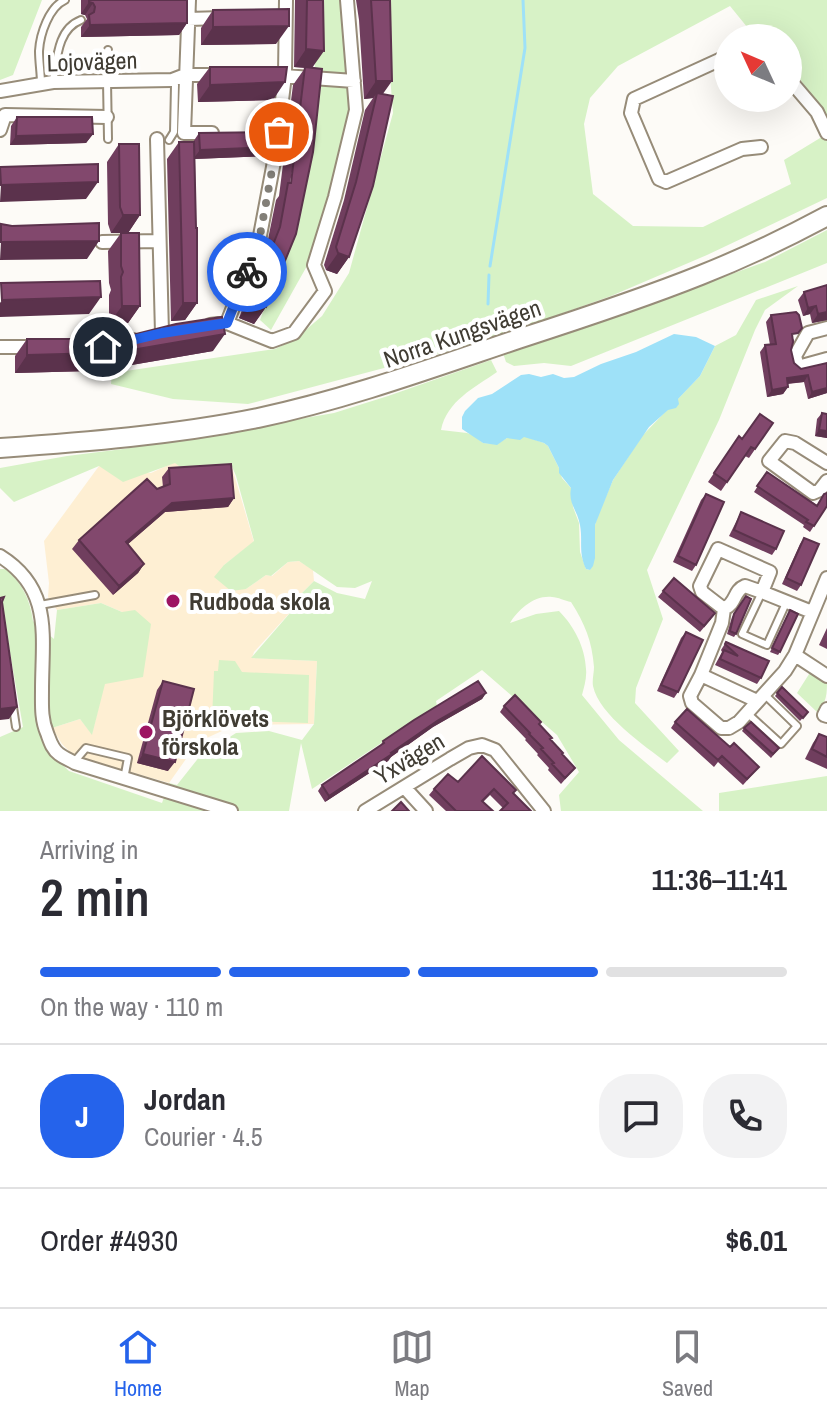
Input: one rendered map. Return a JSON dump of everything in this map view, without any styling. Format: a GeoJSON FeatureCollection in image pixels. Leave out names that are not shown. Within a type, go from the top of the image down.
{"type":"FeatureCollection","features":[{"type":"Feature","properties":{"kind":"main road","name":"Norra Kungsvägen"},"geometry":{"type":"LineString","coordinates":[[0,448],[207,427],[337,399],[641,298],[702,275],[827,216]]}},
{"type":"Feature","properties":{"kind":"street"},"geometry":{"type":"LineString","coordinates":[[189,0],[179,78],[184,133],[231,133]]}},
{"type":"Feature","properties":{"kind":"street"},"geometry":{"type":"LineString","coordinates":[[227,323],[259,241],[279,132],[285,75],[286,0]]}},
{"type":"Feature","properties":{"kind":"street"},"geometry":{"type":"LineString","coordinates":[[201,327],[227,323],[272,341],[294,333],[325,291],[314,265],[335,197],[356,110],[347,0]]}},
{"type":"Feature","properties":{"kind":"street"},"geometry":{"type":"LineString","coordinates":[[272,17],[286,17]]}},
{"type":"Feature","properties":{"kind":"street"},"geometry":{"type":"LineString","coordinates":[[188,19],[230,18]]}},
{"type":"Feature","properties":{"kind":"street"},"geometry":{"type":"LineString","coordinates":[[714,62],[634,99],[631,113],[659,179],[666,182],[742,149],[761,147]]}},
{"type":"Feature","properties":{"kind":"street","name":"Lojovägen"},"geometry":{"type":"LineString","coordinates":[[0,91],[47,83],[228,75]]}},
{"type":"Feature","properties":{"kind":"street"},"geometry":{"type":"LineString","coordinates":[[257,75],[354,81]]}},
{"type":"Feature","properties":{"kind":"street"},"geometry":{"type":"LineString","coordinates":[[802,94],[817,112],[827,133]]}},
{"type":"Feature","properties":{"kind":"street"},"geometry":{"type":"LineString","coordinates":[[0,130],[5,115],[107,117]]}},
{"type":"Feature","properties":{"kind":"street"},"geometry":{"type":"LineString","coordinates":[[263,132],[279,132]]}},
{"type":"Feature","properties":{"kind":"street"},"geometry":{"type":"LineString","coordinates":[[73,347],[103,347],[168,332],[158,241],[163,140]]}},
{"type":"Feature","properties":{"kind":"street"},"geometry":{"type":"LineString","coordinates":[[87,232],[158,241]]}},
{"type":"Feature","properties":{"kind":"street"},"geometry":{"type":"LineString","coordinates":[[827,328],[808,333],[795,356],[798,367],[827,359]]}},
{"type":"Feature","properties":{"kind":"street"},"geometry":{"type":"LineString","coordinates":[[0,347],[44,347]]}},
{"type":"Feature","properties":{"kind":"street"},"geometry":{"type":"LineString","coordinates":[[827,463],[795,443],[785,441],[769,461],[813,493],[827,481]]}},
{"type":"Feature","properties":{"kind":"street"},"geometry":{"type":"LineString","coordinates":[[724,609],[702,592],[700,586],[718,549],[770,572],[762,592]]}},
{"type":"Feature","properties":{"kind":"street"},"geometry":{"type":"LineString","coordinates":[[0,556],[28,580],[40,605],[43,635],[42,721],[51,746],[74,762],[231,811]]}},
{"type":"Feature","properties":{"kind":"street"},"geometry":{"type":"LineString","coordinates":[[724,609],[722,623],[691,699],[721,728],[729,728],[785,671],[795,655],[827,578]]}},
{"type":"Feature","properties":{"kind":"street"},"geometry":{"type":"LineString","coordinates":[[724,609],[731,606],[738,591],[745,586],[812,612]]}},
{"type":"Feature","properties":{"kind":"street"},"geometry":{"type":"LineString","coordinates":[[795,655],[827,676]]}},
{"type":"Feature","properties":{"kind":"street"},"geometry":{"type":"LineString","coordinates":[[701,675],[760,698]]}},
{"type":"Feature","properties":{"kind":"street"},"geometry":{"type":"LineString","coordinates":[[827,709],[824,715],[827,716]]}},
{"type":"Feature","properties":{"kind":"street","name":"Yxvägen"},"geometry":{"type":"LineString","coordinates":[[365,811],[469,748],[482,745],[495,750],[544,811]]}},
{"type":"Feature","properties":{"kind":"street"},"geometry":{"type":"LineString","coordinates":[[405,788],[426,811]]}},
{"type":"Feature","properties":{"kind":"lane"},"geometry":{"type":"LineString","coordinates":[[47,83],[39,49],[48,18],[65,0]]}},
{"type":"Feature","properties":{"kind":"lane"},"geometry":{"type":"LineString","coordinates":[[47,83],[61,41],[71,24],[81,20]]}},
{"type":"Feature","properties":{"kind":"lane"},"geometry":{"type":"LineString","coordinates":[[108,50],[108,139]]}},
{"type":"Feature","properties":{"kind":"lane"},"geometry":{"type":"LineString","coordinates":[[163,140],[174,132],[175,85],[179,78]]}},
{"type":"Feature","properties":{"kind":"lane"},"geometry":{"type":"LineString","coordinates":[[762,592],[742,634],[767,645],[786,602]]}},
{"type":"Feature","properties":{"kind":"lane"},"geometry":{"type":"LineString","coordinates":[[40,605],[95,595]]}},
{"type":"Feature","properties":{"kind":"lane"},"geometry":{"type":"LineString","coordinates":[[12,698],[16,727]]}},
{"type":"Feature","properties":{"kind":"lane"},"geometry":{"type":"LineString","coordinates":[[747,713],[781,744],[797,726],[760,698]]}},
{"type":"Feature","properties":{"kind":"lane"},"geometry":{"type":"LineString","coordinates":[[74,762],[86,748],[128,758],[124,779]]}},
{"type":"Feature","properties":{"kind":"shaded area","name":"Rudboda skola"},"geometry":{"type":"Polygon","coordinates":[[[175,462],[183,469],[231,464],[254,542],[224,565],[246,589],[266,575],[272,576],[288,562],[299,561],[313,570],[314,581],[295,600],[296,606],[252,658],[317,661],[314,724],[235,725],[198,742],[169,783],[81,758],[62,744],[52,728],[80,719],[92,734],[122,612],[101,603],[57,610],[48,597],[44,541],[99,466],[151,473],[175,462]]]}},
{"type":"Feature","properties":{"kind":"green space"},"geometry":{"type":"Polygon","coordinates":[[[0,0],[42,0],[13,75],[0,80],[0,0]]]}},
{"type":"Feature","properties":{"kind":"green space"},"geometry":{"type":"Polygon","coordinates":[[[314,0],[344,0],[351,96],[336,171],[312,257],[271,330],[260,320],[287,248],[315,71],[314,0]]]}},
{"type":"Feature","properties":{"kind":"green space"},"geometry":{"type":"Polygon","coordinates":[[[384,0],[827,0],[827,116],[802,82],[802,24],[745,24],[730,6],[618,66],[590,98],[584,124],[593,194],[633,226],[703,227],[791,184],[784,160],[825,135],[827,198],[611,296],[482,342],[248,404],[173,399],[111,384],[112,373],[275,349],[294,340],[322,316],[349,273],[393,113],[384,0]]]}},
{"type":"Feature","properties":{"kind":"green space"},"geometry":{"type":"Polygon","coordinates":[[[827,230],[827,263],[571,366],[544,363],[514,366],[506,362],[503,353],[765,262],[827,230]]]}},
{"type":"Feature","properties":{"kind":"green space"},"geometry":{"type":"Polygon","coordinates":[[[798,286],[765,310],[719,420],[647,570],[663,619],[636,688],[635,703],[679,751],[667,763],[624,729],[604,708],[593,686],[590,641],[571,602],[554,597],[539,598],[517,613],[510,623],[536,614],[559,611],[581,645],[586,672],[582,695],[619,740],[703,811],[561,811],[559,795],[579,772],[557,735],[482,670],[436,701],[437,706],[312,789],[301,743],[289,811],[0,811],[0,737],[23,727],[0,596],[0,569],[6,569],[17,580],[30,606],[33,621],[54,639],[57,610],[101,603],[122,612],[135,610],[151,624],[143,677],[105,684],[92,735],[80,719],[52,728],[41,737],[69,771],[162,803],[169,783],[177,785],[200,756],[236,733],[269,731],[302,740],[314,724],[317,661],[251,658],[296,606],[295,600],[314,581],[337,593],[365,599],[372,581],[355,588],[337,587],[299,561],[288,562],[271,576],[266,575],[246,589],[231,591],[214,577],[254,541],[231,464],[183,469],[175,463],[123,482],[99,466],[14,502],[0,488],[0,468],[334,413],[491,360],[497,372],[455,403],[441,430],[467,433],[483,443],[497,444],[507,438],[524,436],[548,446],[562,478],[571,488],[579,523],[580,552],[586,569],[590,570],[598,515],[613,480],[642,436],[700,376],[715,346],[736,335],[756,300],[798,286]]]}},
{"type":"Feature","properties":{"kind":"green space"},"geometry":{"type":"Polygon","coordinates":[[[219,660],[235,661],[242,672],[309,675],[308,723],[212,720],[214,671],[218,671],[219,660]]]}},
{"type":"Feature","properties":{"kind":"green space"},"geometry":{"type":"Polygon","coordinates":[[[811,671],[827,680],[825,701],[817,712],[797,693],[811,671]]]}},
{"type":"Feature","properties":{"kind":"green space"},"geometry":{"type":"Polygon","coordinates":[[[827,776],[827,811],[719,811],[719,793],[827,776]]]}},
{"type":"Feature","properties":{"kind":"water"},"geometry":{"type":"Polygon","coordinates":[[[674,334],[696,337],[715,346],[700,376],[678,399],[676,408],[668,410],[649,427],[613,480],[595,525],[593,566],[590,570],[586,569],[571,488],[559,473],[548,446],[524,437],[520,440],[507,438],[497,445],[483,443],[462,429],[462,417],[478,398],[492,394],[521,375],[574,377],[674,334]]]}},
{"type":"Feature","properties":{"kind":"building"},"geometry":{"type":"Polygon","coordinates":[[[89,0],[187,0],[187,23],[90,25],[89,15],[95,7],[89,0]]]}},
{"type":"Feature","properties":{"kind":"building"},"geometry":{"type":"Polygon","coordinates":[[[307,0],[323,0],[324,51],[306,49],[307,0]]]}},
{"type":"Feature","properties":{"kind":"building"},"geometry":{"type":"Polygon","coordinates":[[[371,0],[390,0],[392,81],[376,81],[371,0]]]}},
{"type":"Feature","properties":{"kind":"building"},"geometry":{"type":"Polygon","coordinates":[[[289,9],[289,26],[213,27],[213,10],[289,9]]]}},
{"type":"Feature","properties":{"kind":"building"},"geometry":{"type":"Polygon","coordinates":[[[210,67],[287,67],[285,82],[210,85],[210,67]]]}},
{"type":"Feature","properties":{"kind":"building"},"geometry":{"type":"Polygon","coordinates":[[[305,67],[322,69],[313,152],[296,234],[266,307],[251,300],[280,227],[288,183],[291,183],[305,67]]]}},
{"type":"Feature","properties":{"kind":"building"},"geometry":{"type":"Polygon","coordinates":[[[377,93],[393,96],[373,186],[349,257],[338,253],[336,247],[356,182],[377,93]]]}},
{"type":"Feature","properties":{"kind":"building"},"geometry":{"type":"Polygon","coordinates":[[[17,117],[92,117],[93,134],[16,136],[17,117]]]}},
{"type":"Feature","properties":{"kind":"building"},"geometry":{"type":"Polygon","coordinates":[[[274,132],[272,147],[200,150],[199,133],[274,132]]]}},
{"type":"Feature","properties":{"kind":"building"},"geometry":{"type":"Polygon","coordinates":[[[179,142],[194,142],[197,303],[183,303],[179,142]]]}},
{"type":"Feature","properties":{"kind":"building"},"geometry":{"type":"Polygon","coordinates":[[[119,144],[139,144],[140,215],[123,215],[120,207],[119,144]]]}},
{"type":"Feature","properties":{"kind":"building"},"geometry":{"type":"Polygon","coordinates":[[[98,164],[98,182],[1,185],[0,167],[98,164]]]}},
{"type":"Feature","properties":{"kind":"building"},"geometry":{"type":"Polygon","coordinates":[[[99,223],[99,241],[1,242],[1,224],[99,223]]]}},
{"type":"Feature","properties":{"kind":"building"},"geometry":{"type":"Polygon","coordinates":[[[121,233],[139,233],[140,306],[122,306],[121,233]]]}},
{"type":"Feature","properties":{"kind":"building"},"geometry":{"type":"Polygon","coordinates":[[[100,281],[101,297],[2,300],[1,283],[100,281]]]}},
{"type":"Feature","properties":{"kind":"building"},"geometry":{"type":"Polygon","coordinates":[[[827,285],[827,312],[818,314],[816,306],[808,308],[804,292],[827,285]]]}},
{"type":"Feature","properties":{"kind":"building"},"geometry":{"type":"Polygon","coordinates":[[[796,312],[802,328],[792,334],[794,363],[801,369],[827,363],[827,388],[812,392],[808,375],[787,378],[788,387],[772,390],[765,345],[776,344],[771,315],[796,312]]]}},
{"type":"Feature","properties":{"kind":"building"},"geometry":{"type":"Polygon","coordinates":[[[222,317],[225,334],[126,351],[124,337],[222,317]]]}},
{"type":"Feature","properties":{"kind":"building"},"geometry":{"type":"Polygon","coordinates":[[[27,339],[102,339],[102,353],[27,355],[27,339]]]}},
{"type":"Feature","properties":{"kind":"building"},"geometry":{"type":"Polygon","coordinates":[[[822,413],[827,414],[827,431],[819,430],[822,413]]]}},
{"type":"Feature","properties":{"kind":"building"},"geometry":{"type":"Polygon","coordinates":[[[760,414],[773,423],[755,449],[751,447],[727,482],[714,473],[739,436],[742,439],[760,414]]]}},
{"type":"Feature","properties":{"kind":"building"},"geometry":{"type":"Polygon","coordinates":[[[231,464],[234,498],[172,503],[126,542],[144,564],[119,586],[79,540],[147,479],[157,489],[170,484],[169,468],[231,464]]]}},
{"type":"Feature","properties":{"kind":"building"},"geometry":{"type":"Polygon","coordinates":[[[767,472],[817,506],[827,493],[827,506],[814,526],[757,486],[767,472]]]}},
{"type":"Feature","properties":{"kind":"building"},"geometry":{"type":"Polygon","coordinates":[[[706,494],[724,502],[696,565],[678,556],[706,494]]]}},
{"type":"Feature","properties":{"kind":"building"},"geometry":{"type":"Polygon","coordinates":[[[741,512],[784,531],[776,549],[734,530],[741,512]]]}},
{"type":"Feature","properties":{"kind":"building"},"geometry":{"type":"Polygon","coordinates":[[[804,538],[819,544],[801,585],[786,578],[804,538]]]}},
{"type":"Feature","properties":{"kind":"building"},"geometry":{"type":"Polygon","coordinates":[[[674,578],[715,613],[704,626],[663,591],[674,578]]]}},
{"type":"Feature","properties":{"kind":"building"},"geometry":{"type":"Polygon","coordinates":[[[746,596],[751,599],[736,634],[730,631],[734,614],[746,596]]]}},
{"type":"Feature","properties":{"kind":"building"},"geometry":{"type":"Polygon","coordinates":[[[4,597],[2,602],[17,707],[0,709],[0,598],[4,597]]]}},
{"type":"Feature","properties":{"kind":"building"},"geometry":{"type":"Polygon","coordinates":[[[790,610],[798,614],[780,652],[772,648],[790,610]]]}},
{"type":"Feature","properties":{"kind":"building"},"geometry":{"type":"Polygon","coordinates":[[[686,632],[703,640],[678,692],[661,685],[686,632]]]}},
{"type":"Feature","properties":{"kind":"building"},"geometry":{"type":"Polygon","coordinates":[[[726,642],[769,661],[761,678],[720,659],[724,650],[738,656],[726,642]]]}},
{"type":"Feature","properties":{"kind":"building"},"geometry":{"type":"Polygon","coordinates":[[[163,681],[194,689],[175,762],[143,754],[163,681]]]}},
{"type":"Feature","properties":{"kind":"building"},"geometry":{"type":"Polygon","coordinates":[[[478,681],[486,693],[437,721],[329,796],[322,785],[414,720],[478,681]]]}},
{"type":"Feature","properties":{"kind":"building"},"geometry":{"type":"Polygon","coordinates":[[[782,687],[808,712],[803,718],[777,693],[782,687]]]}},
{"type":"Feature","properties":{"kind":"building"},"geometry":{"type":"Polygon","coordinates":[[[515,695],[541,722],[539,724],[550,739],[575,768],[565,778],[543,748],[504,706],[515,695]]]}},
{"type":"Feature","properties":{"kind":"building"},"geometry":{"type":"Polygon","coordinates":[[[687,709],[730,747],[734,743],[759,767],[747,779],[722,756],[718,760],[675,722],[687,709]]]}},
{"type":"Feature","properties":{"kind":"building"},"geometry":{"type":"Polygon","coordinates":[[[751,722],[779,748],[773,754],[744,728],[751,722]]]}},
{"type":"Feature","properties":{"kind":"building"},"geometry":{"type":"Polygon","coordinates":[[[819,734],[827,737],[827,757],[812,749],[819,734]]]}},
{"type":"Feature","properties":{"kind":"building"},"geometry":{"type":"Polygon","coordinates":[[[482,756],[516,790],[513,793],[531,811],[500,811],[508,803],[494,789],[482,801],[493,811],[456,811],[434,789],[448,774],[458,782],[482,756]]]}},
{"type":"Feature","properties":{"kind":"building"},"geometry":{"type":"Polygon","coordinates":[[[401,802],[409,811],[392,811],[401,802]]]}},
{"type":"Feature","properties":{"kind":"waterway"},"geometry":{"type":"LineString","coordinates":[[490,266],[525,48],[523,0]]}},
{"type":"Feature","properties":{"kind":"waterway"},"geometry":{"type":"LineString","coordinates":[[488,304],[489,275]]}},
{"type":"Feature","properties":{"kind":"way so far"},"geometry":{"type":"LineString","coordinates":[[247,272],[259,241],[279,132]]}},
{"type":"Feature","properties":{"kind":"place","name":"Rudboda skola"},"geometry":{"type":"Point","coordinates":[173,601]}},
{"type":"Feature","properties":{"kind":"place","name":"Björklövets förskola"},"geometry":{"type":"Point","coordinates":[146,732]}},
{"type":"Feature","properties":{"kind":"route"},"geometry":{"type":"LineString","coordinates":[[103,347],[162,333],[227,323],[247,272]]}}]}
